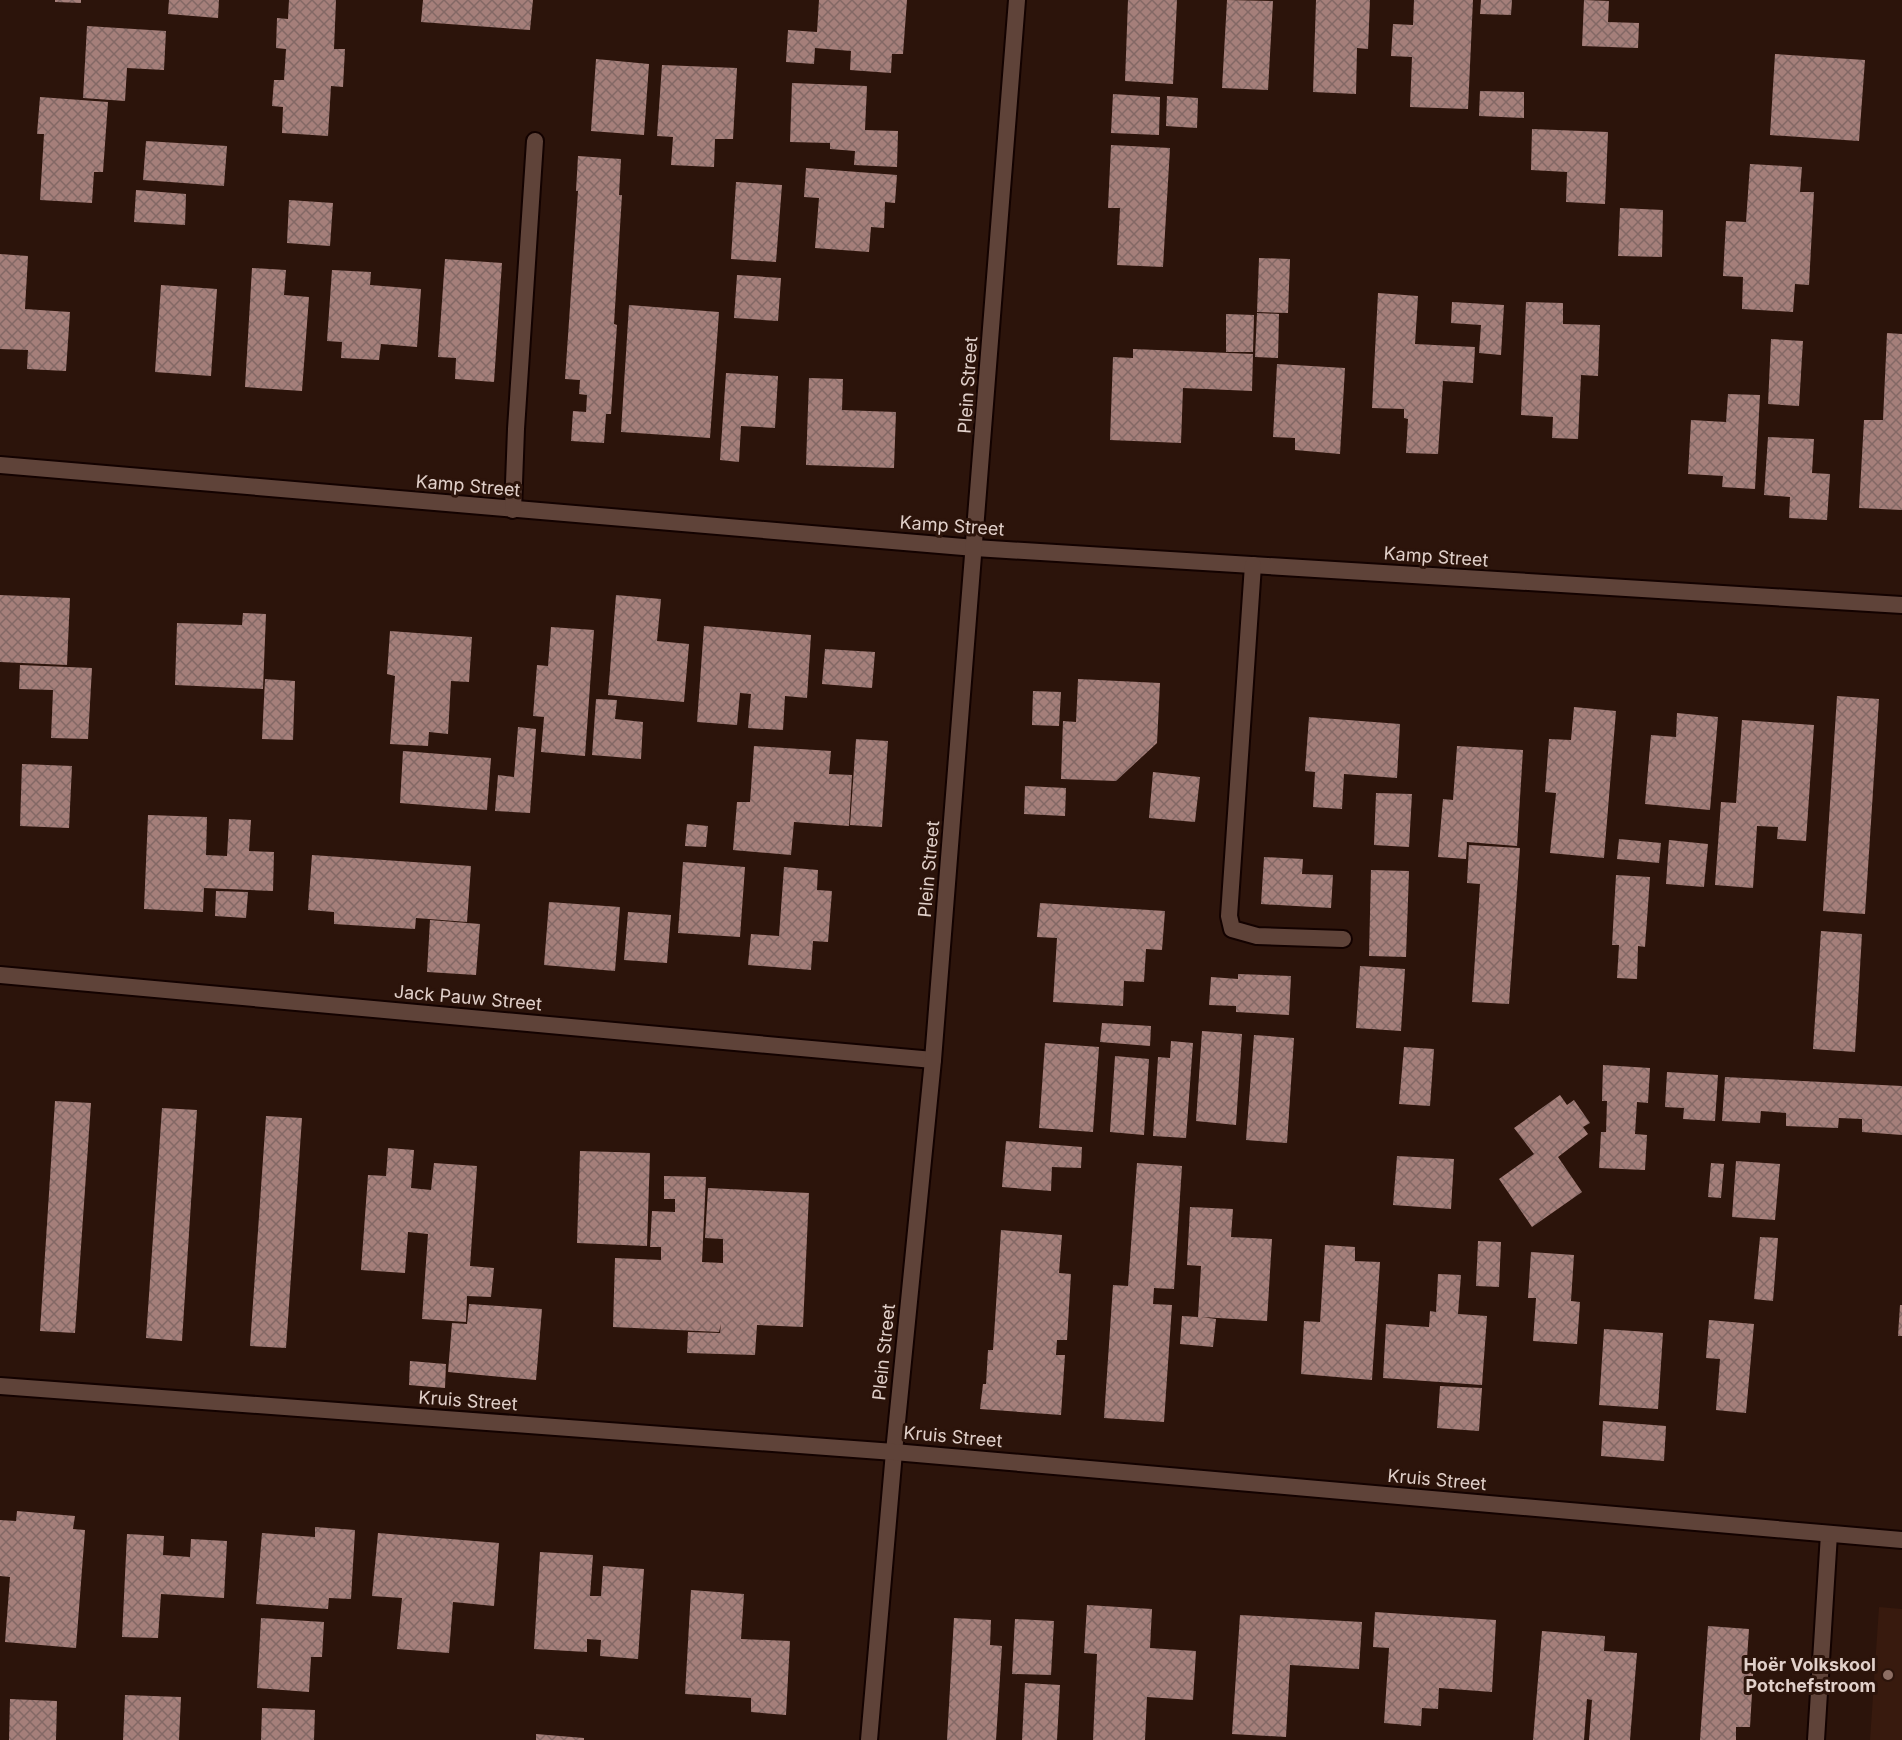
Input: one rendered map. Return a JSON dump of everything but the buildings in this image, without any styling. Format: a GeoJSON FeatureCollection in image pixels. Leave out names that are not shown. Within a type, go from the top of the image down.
{"type":"FeatureCollection","features":[{"type":"Feature","properties":{"kind":"street","name":"Plein Street"},"geometry":{"type":"LineString","coordinates":[[869,1740],[894,1452],[933,1060],[1017,0]]}},
{"type":"Feature","properties":{"kind":"street"},"geometry":{"type":"LineString","coordinates":[[513,510],[516,429],[535,141]]}},
{"type":"Feature","properties":{"kind":"street","name":"Kamp Street"},"geometry":{"type":"LineString","coordinates":[[0,465],[975,548],[1902,605]]}},
{"type":"Feature","properties":{"kind":"street"},"geometry":{"type":"LineString","coordinates":[[1253,565],[1229,916],[1232,929],[1243,934],[1257,936],[1344,939]]}},
{"type":"Feature","properties":{"kind":"street","name":"Jack Pauw Street"},"geometry":{"type":"LineString","coordinates":[[0,975],[933,1060]]}},
{"type":"Feature","properties":{"kind":"street","name":"Kruis Street"},"geometry":{"type":"LineString","coordinates":[[0,1386],[894,1452],[1902,1540]]}},
{"type":"Feature","properties":{"kind":"street"},"geometry":{"type":"LineString","coordinates":[[1816,1740],[1829,1534]]}},
{"type":"Feature","properties":{"kind":"shaded area","name":"Hoër Volkskool Potchefstroom"},"geometry":{"type":"Polygon","coordinates":[[[1879,1607],[1902,1609],[1902,1740],[1870,1740],[1879,1607]]]}},
{"type":"Feature","properties":{"kind":"place","name":"Hoër Volkskool Potchefstroom"},"geometry":{"type":"Point","coordinates":[1888,1675]}}]}
